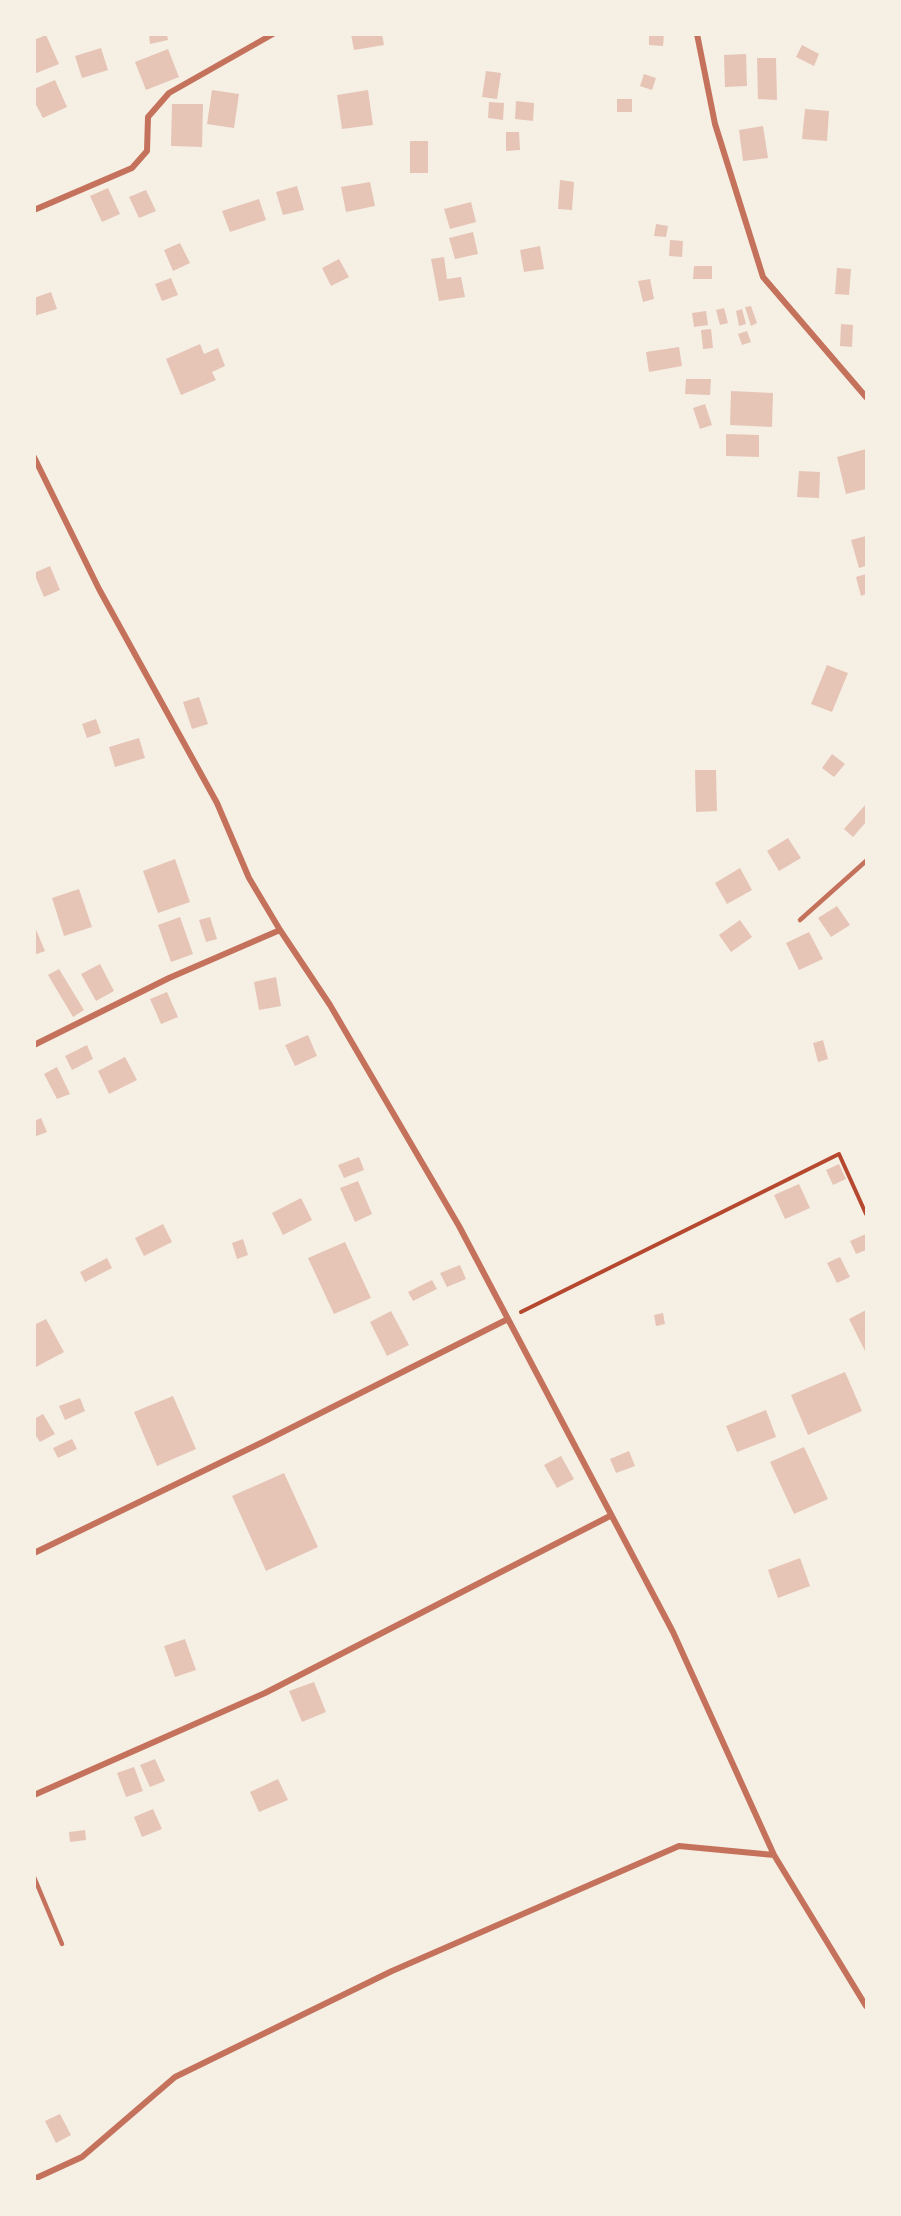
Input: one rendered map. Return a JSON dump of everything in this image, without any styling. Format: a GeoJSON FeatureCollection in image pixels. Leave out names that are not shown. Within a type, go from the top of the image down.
{"type":"FeatureCollection","features":[{"type":"Feature","properties":{"kind":"street"},"geometry":{"type":"LineString","coordinates":[[34,210],[132,168],[147,151],[148,117],[169,93],[273,34]]}},
{"type":"Feature","properties":{"kind":"street"},"geometry":{"type":"LineString","coordinates":[[697,34],[715,124],[763,277],[867,398]]}},
{"type":"Feature","properties":{"kind":"street"},"geometry":{"type":"LineString","coordinates":[[34,457],[99,589],[217,803],[249,878],[280,930],[330,1005],[459,1226],[506,1320],[673,1632],[774,1855],[867,2006]]}},
{"type":"Feature","properties":{"kind":"street"},"geometry":{"type":"LineString","coordinates":[[34,1046],[169,978],[280,930]]}},
{"type":"Feature","properties":{"kind":"street"},"geometry":{"type":"LineString","coordinates":[[34,1553],[265,1441],[506,1320]]}},
{"type":"Feature","properties":{"kind":"street"},"geometry":{"type":"LineString","coordinates":[[34,1795],[265,1693],[610,1516]]}},
{"type":"Feature","properties":{"kind":"street"},"geometry":{"type":"LineString","coordinates":[[34,2179],[82,2157],[175,2077],[403,1967],[679,1846],[774,1855]]}},
{"type":"Feature","properties":{"kind":"lane"},"geometry":{"type":"LineString","coordinates":[[800,920],[867,861]]}},
{"type":"Feature","properties":{"kind":"lane"},"geometry":{"type":"LineString","coordinates":[[34,1876],[62,1944]]}},
{"type":"Feature","properties":{"kind":"path"},"geometry":{"type":"LineString","coordinates":[[506,1320],[839,1154],[867,1214]]}},
{"type":"Feature","properties":{"kind":"building"},"geometry":{"type":"Polygon","coordinates":[[[149,34],[167,34],[168,40],[150,44],[149,34]]]}},
{"type":"Feature","properties":{"kind":"building"},"geometry":{"type":"Polygon","coordinates":[[[351,34],[382,34],[384,45],[354,50],[351,34]]]}},
{"type":"Feature","properties":{"kind":"building"},"geometry":{"type":"Polygon","coordinates":[[[649,34],[664,34],[663,46],[649,45],[649,34]]]}},
{"type":"Feature","properties":{"kind":"building"},"geometry":{"type":"Polygon","coordinates":[[[46,35],[59,64],[34,74],[34,40],[46,35]]]}},
{"type":"Feature","properties":{"kind":"building"},"geometry":{"type":"Polygon","coordinates":[[[802,45],[819,54],[814,66],[796,57],[802,45]]]}},
{"type":"Feature","properties":{"kind":"building"},"geometry":{"type":"Polygon","coordinates":[[[101,48],[108,70],[82,78],[75,56],[101,48]]]}},
{"type":"Feature","properties":{"kind":"building"},"geometry":{"type":"Polygon","coordinates":[[[168,49],[179,77],[146,90],[135,62],[168,49]]]}},
{"type":"Feature","properties":{"kind":"building"},"geometry":{"type":"Polygon","coordinates":[[[746,54],[747,86],[725,87],[724,55],[746,54]]]}},
{"type":"Feature","properties":{"kind":"building"},"geometry":{"type":"Polygon","coordinates":[[[757,58],[776,58],[777,100],[758,99],[757,58]]]}},
{"type":"Feature","properties":{"kind":"building"},"geometry":{"type":"Polygon","coordinates":[[[486,71],[501,73],[497,99],[482,97],[486,71]]]}},
{"type":"Feature","properties":{"kind":"building"},"geometry":{"type":"Polygon","coordinates":[[[644,74],[656,78],[652,90],[640,86],[644,74]]]}},
{"type":"Feature","properties":{"kind":"building"},"geometry":{"type":"Polygon","coordinates":[[[55,80],[67,107],[43,118],[34,101],[34,89],[55,80]]]}},
{"type":"Feature","properties":{"kind":"building"},"geometry":{"type":"Polygon","coordinates":[[[212,90],[239,94],[234,128],[207,124],[212,90]]]}},
{"type":"Feature","properties":{"kind":"building"},"geometry":{"type":"Polygon","coordinates":[[[368,90],[373,125],[342,129],[337,95],[368,90]]]}},
{"type":"Feature","properties":{"kind":"building"},"geometry":{"type":"Polygon","coordinates":[[[617,99],[632,99],[632,112],[617,112],[617,99]]]}},
{"type":"Feature","properties":{"kind":"building"},"geometry":{"type":"Polygon","coordinates":[[[516,101],[534,103],[533,121],[515,119],[516,101]]]}},
{"type":"Feature","properties":{"kind":"building"},"geometry":{"type":"Polygon","coordinates":[[[489,102],[504,103],[503,120],[488,118],[489,102]]]}},
{"type":"Feature","properties":{"kind":"building"},"geometry":{"type":"Polygon","coordinates":[[[172,104],[203,104],[202,147],[171,146],[172,104]]]}},
{"type":"Feature","properties":{"kind":"building"},"geometry":{"type":"Polygon","coordinates":[[[805,109],[829,111],[827,141],[802,139],[805,109]]]}},
{"type":"Feature","properties":{"kind":"building"},"geometry":{"type":"Polygon","coordinates":[[[763,126],[768,158],[743,161],[739,130],[763,126]]]}},
{"type":"Feature","properties":{"kind":"building"},"geometry":{"type":"Polygon","coordinates":[[[506,132],[519,132],[520,150],[506,151],[506,132]]]}},
{"type":"Feature","properties":{"kind":"building"},"geometry":{"type":"Polygon","coordinates":[[[410,141],[428,141],[428,173],[410,173],[410,141]]]}},
{"type":"Feature","properties":{"kind":"building"},"geometry":{"type":"Polygon","coordinates":[[[560,180],[574,182],[572,210],[558,209],[560,180]]]}},
{"type":"Feature","properties":{"kind":"building"},"geometry":{"type":"Polygon","coordinates":[[[370,182],[375,206],[346,212],[341,187],[370,182]]]}},
{"type":"Feature","properties":{"kind":"building"},"geometry":{"type":"Polygon","coordinates":[[[297,186],[304,210],[283,215],[276,192],[297,186]]]}},
{"type":"Feature","properties":{"kind":"building"},"geometry":{"type":"Polygon","coordinates":[[[108,188],[120,214],[102,222],[90,196],[108,188]]]}},
{"type":"Feature","properties":{"kind":"building"},"geometry":{"type":"Polygon","coordinates":[[[146,190],[156,211],[139,218],[129,197],[146,190]]]}},
{"type":"Feature","properties":{"kind":"building"},"geometry":{"type":"Polygon","coordinates":[[[259,199],[266,220],[230,232],[222,211],[259,199]]]}},
{"type":"Feature","properties":{"kind":"building"},"geometry":{"type":"Polygon","coordinates":[[[471,202],[476,222],[450,229],[444,209],[471,202]]]}},
{"type":"Feature","properties":{"kind":"building"},"geometry":{"type":"Polygon","coordinates":[[[656,224],[668,226],[666,237],[654,236],[656,224]]]}},
{"type":"Feature","properties":{"kind":"building"},"geometry":{"type":"Polygon","coordinates":[[[473,232],[478,254],[455,259],[449,238],[473,232]]]}},
{"type":"Feature","properties":{"kind":"building"},"geometry":{"type":"Polygon","coordinates":[[[670,240],[683,241],[682,257],[669,256],[670,240]]]}},
{"type":"Feature","properties":{"kind":"building"},"geometry":{"type":"Polygon","coordinates":[[[180,243],[190,263],[173,271],[164,250],[180,243]]]}},
{"type":"Feature","properties":{"kind":"building"},"geometry":{"type":"Polygon","coordinates":[[[540,246],[544,269],[524,272],[520,250],[540,246]]]}},
{"type":"Feature","properties":{"kind":"building"},"geometry":{"type":"Polygon","coordinates":[[[444,257],[447,279],[461,277],[465,297],[439,301],[431,259],[444,257]]]}},
{"type":"Feature","properties":{"kind":"building"},"geometry":{"type":"Polygon","coordinates":[[[339,259],[349,277],[331,286],[322,268],[339,259]]]}},
{"type":"Feature","properties":{"kind":"building"},"geometry":{"type":"Polygon","coordinates":[[[694,266],[712,266],[712,279],[693,279],[694,266]]]}},
{"type":"Feature","properties":{"kind":"building"},"geometry":{"type":"Polygon","coordinates":[[[837,268],[851,269],[849,295],[835,294],[837,268]]]}},
{"type":"Feature","properties":{"kind":"building"},"geometry":{"type":"Polygon","coordinates":[[[171,278],[178,295],[162,301],[155,284],[171,278]]]}},
{"type":"Feature","properties":{"kind":"building"},"geometry":{"type":"Polygon","coordinates":[[[650,279],[654,299],[643,302],[638,281],[650,279]]]}},
{"type":"Feature","properties":{"kind":"building"},"geometry":{"type":"Polygon","coordinates":[[[51,292],[57,309],[34,316],[34,298],[51,292]]]}},
{"type":"Feature","properties":{"kind":"building"},"geometry":{"type":"Polygon","coordinates":[[[751,306],[757,323],[751,326],[745,307],[751,306]]]}},
{"type":"Feature","properties":{"kind":"building"},"geometry":{"type":"Polygon","coordinates":[[[724,308],[728,323],[720,325],[716,310],[724,308]]]}},
{"type":"Feature","properties":{"kind":"building"},"geometry":{"type":"Polygon","coordinates":[[[742,309],[746,324],[739,326],[736,311],[742,309]]]}},
{"type":"Feature","properties":{"kind":"building"},"geometry":{"type":"Polygon","coordinates":[[[706,311],[708,325],[694,327],[692,313],[706,311]]]}},
{"type":"Feature","properties":{"kind":"building"},"geometry":{"type":"Polygon","coordinates":[[[841,324],[853,325],[852,347],[840,346],[841,324]]]}},
{"type":"Feature","properties":{"kind":"building"},"geometry":{"type":"Polygon","coordinates":[[[711,329],[713,348],[703,349],[701,330],[711,329]]]}},
{"type":"Feature","properties":{"kind":"building"},"geometry":{"type":"Polygon","coordinates":[[[747,331],[751,342],[742,345],[738,334],[747,331]]]}},
{"type":"Feature","properties":{"kind":"building"},"geometry":{"type":"Polygon","coordinates":[[[200,344],[204,354],[218,348],[225,366],[212,372],[216,380],[181,395],[166,359],[200,344]]]}},
{"type":"Feature","properties":{"kind":"building"},"geometry":{"type":"Polygon","coordinates":[[[679,347],[682,366],[649,372],[646,352],[679,347]]]}},
{"type":"Feature","properties":{"kind":"building"},"geometry":{"type":"Polygon","coordinates":[[[686,379],[711,379],[710,395],[685,394],[686,379]]]}},
{"type":"Feature","properties":{"kind":"building"},"geometry":{"type":"Polygon","coordinates":[[[731,391],[773,393],[772,427],[730,425],[731,391]]]}},
{"type":"Feature","properties":{"kind":"building"},"geometry":{"type":"Polygon","coordinates":[[[705,404],[712,425],[700,429],[693,408],[705,404]]]}},
{"type":"Feature","properties":{"kind":"building"},"geometry":{"type":"Polygon","coordinates":[[[726,434],[759,435],[759,457],[726,456],[726,434]]]}},
{"type":"Feature","properties":{"kind":"building"},"geometry":{"type":"Polygon","coordinates":[[[866,449],[866,489],[846,494],[837,457],[866,449]]]}},
{"type":"Feature","properties":{"kind":"building"},"geometry":{"type":"Polygon","coordinates":[[[799,471],[820,472],[819,498],[797,497],[799,471]]]}},
{"type":"Feature","properties":{"kind":"building"},"geometry":{"type":"Polygon","coordinates":[[[866,536],[866,566],[859,568],[851,540],[866,536]]]}},
{"type":"Feature","properties":{"kind":"building"},"geometry":{"type":"Polygon","coordinates":[[[50,566],[60,590],[44,597],[34,573],[50,566]]]}},
{"type":"Feature","properties":{"kind":"building"},"geometry":{"type":"Polygon","coordinates":[[[866,574],[866,594],[861,596],[856,577],[866,574]]]}},
{"type":"Feature","properties":{"kind":"building"},"geometry":{"type":"Polygon","coordinates":[[[827,665],[848,673],[832,712],[811,704],[827,665]]]}},
{"type":"Feature","properties":{"kind":"building"},"geometry":{"type":"Polygon","coordinates":[[[199,697],[208,724],[192,729],[183,702],[199,697]]]}},
{"type":"Feature","properties":{"kind":"building"},"geometry":{"type":"Polygon","coordinates":[[[96,719],[101,733],[87,738],[82,724],[96,719]]]}},
{"type":"Feature","properties":{"kind":"building"},"geometry":{"type":"Polygon","coordinates":[[[139,738],[145,758],[115,767],[109,747],[139,738]]]}},
{"type":"Feature","properties":{"kind":"building"},"geometry":{"type":"Polygon","coordinates":[[[832,754],[845,764],[834,777],[822,768],[832,754]]]}},
{"type":"Feature","properties":{"kind":"building"},"geometry":{"type":"Polygon","coordinates":[[[695,770],[716,770],[717,811],[696,812],[695,770]]]}},
{"type":"Feature","properties":{"kind":"building"},"geometry":{"type":"Polygon","coordinates":[[[866,804],[866,822],[853,837],[844,829],[866,804]]]}},
{"type":"Feature","properties":{"kind":"building"},"geometry":{"type":"Polygon","coordinates":[[[788,838],[801,858],[779,871],[767,851],[788,838]]]}},
{"type":"Feature","properties":{"kind":"building"},"geometry":{"type":"Polygon","coordinates":[[[175,859],[190,902],[158,913],[143,871],[175,859]]]}},
{"type":"Feature","properties":{"kind":"building"},"geometry":{"type":"Polygon","coordinates":[[[740,868],[752,890],[727,904],[715,883],[740,868]]]}},
{"type":"Feature","properties":{"kind":"building"},"geometry":{"type":"Polygon","coordinates":[[[79,889],[92,927],[64,936],[52,898],[79,889]]]}},
{"type":"Feature","properties":{"kind":"building"},"geometry":{"type":"Polygon","coordinates":[[[837,906],[850,925],[831,937],[818,918],[837,906]]]}},
{"type":"Feature","properties":{"kind":"building"},"geometry":{"type":"Polygon","coordinates":[[[180,917],[193,954],[171,962],[158,925],[180,917]]]}},
{"type":"Feature","properties":{"kind":"building"},"geometry":{"type":"Polygon","coordinates":[[[210,917],[217,939],[206,942],[199,920],[210,917]]]}},
{"type":"Feature","properties":{"kind":"building"},"geometry":{"type":"Polygon","coordinates":[[[740,920],[752,937],[731,952],[719,935],[740,920]]]}},
{"type":"Feature","properties":{"kind":"building"},"geometry":{"type":"Polygon","coordinates":[[[34,925],[45,951],[34,955],[34,925]]]}},
{"type":"Feature","properties":{"kind":"building"},"geometry":{"type":"Polygon","coordinates":[[[809,932],[823,959],[799,970],[786,943],[809,932]]]}},
{"type":"Feature","properties":{"kind":"building"},"geometry":{"type":"Polygon","coordinates":[[[100,964],[114,991],[96,1001],[81,974],[100,964]]]}},
{"type":"Feature","properties":{"kind":"building"},"geometry":{"type":"Polygon","coordinates":[[[59,969],[84,1010],[73,1017],[48,975],[59,969]]]}},
{"type":"Feature","properties":{"kind":"building"},"geometry":{"type":"Polygon","coordinates":[[[276,977],[281,1006],[259,1010],[254,982],[276,977]]]}},
{"type":"Feature","properties":{"kind":"building"},"geometry":{"type":"Polygon","coordinates":[[[167,992],[178,1017],[161,1024],[150,999],[167,992]]]}},
{"type":"Feature","properties":{"kind":"building"},"geometry":{"type":"Polygon","coordinates":[[[308,1035],[317,1056],[295,1066],[285,1045],[308,1035]]]}},
{"type":"Feature","properties":{"kind":"building"},"geometry":{"type":"Polygon","coordinates":[[[823,1040],[828,1059],[818,1062],[813,1043],[823,1040]]]}},
{"type":"Feature","properties":{"kind":"building"},"geometry":{"type":"Polygon","coordinates":[[[87,1045],[93,1059],[72,1070],[65,1056],[87,1045]]]}},
{"type":"Feature","properties":{"kind":"building"},"geometry":{"type":"Polygon","coordinates":[[[125,1057],[137,1080],[109,1094],[98,1071],[125,1057]]]}},
{"type":"Feature","properties":{"kind":"building"},"geometry":{"type":"Polygon","coordinates":[[[57,1067],[70,1094],[57,1099],[44,1074],[57,1067]]]}},
{"type":"Feature","properties":{"kind":"building"},"geometry":{"type":"Polygon","coordinates":[[[41,1118],[47,1132],[34,1137],[34,1121],[41,1118]]]}},
{"type":"Feature","properties":{"kind":"building"},"geometry":{"type":"Polygon","coordinates":[[[359,1157],[364,1170],[344,1178],[338,1165],[359,1157]]]}},
{"type":"Feature","properties":{"kind":"building"},"geometry":{"type":"Polygon","coordinates":[[[839,1164],[846,1179],[833,1185],[826,1170],[839,1164]]]}},
{"type":"Feature","properties":{"kind":"building"},"geometry":{"type":"Polygon","coordinates":[[[358,1181],[372,1214],[355,1222],[340,1188],[358,1181]]]}},
{"type":"Feature","properties":{"kind":"building"},"geometry":{"type":"Polygon","coordinates":[[[799,1184],[810,1208],[785,1219],[774,1195],[799,1184]]]}},
{"type":"Feature","properties":{"kind":"building"},"geometry":{"type":"Polygon","coordinates":[[[301,1198],[312,1220],[283,1235],[272,1213],[301,1198]]]}},
{"type":"Feature","properties":{"kind":"building"},"geometry":{"type":"Polygon","coordinates":[[[163,1224],[172,1242],[144,1256],[135,1238],[163,1224]]]}},
{"type":"Feature","properties":{"kind":"building"},"geometry":{"type":"Polygon","coordinates":[[[866,1234],[866,1250],[856,1254],[850,1241],[866,1234]]]}},
{"type":"Feature","properties":{"kind":"building"},"geometry":{"type":"Polygon","coordinates":[[[243,1239],[248,1255],[237,1259],[232,1243],[243,1239]]]}},
{"type":"Feature","properties":{"kind":"building"},"geometry":{"type":"Polygon","coordinates":[[[345,1242],[371,1298],[334,1314],[308,1258],[345,1242]]]}},
{"type":"Feature","properties":{"kind":"building"},"geometry":{"type":"Polygon","coordinates":[[[840,1257],[850,1277],[837,1283],[827,1263],[840,1257]]]}},
{"type":"Feature","properties":{"kind":"building"},"geometry":{"type":"Polygon","coordinates":[[[107,1258],[112,1268],[85,1282],[80,1272],[107,1258]]]}},
{"type":"Feature","properties":{"kind":"building"},"geometry":{"type":"Polygon","coordinates":[[[460,1265],[466,1279],[447,1287],[440,1273],[460,1265]]]}},
{"type":"Feature","properties":{"kind":"building"},"geometry":{"type":"Polygon","coordinates":[[[432,1280],[437,1289],[413,1301],[408,1292],[432,1280]]]}},
{"type":"Feature","properties":{"kind":"building"},"geometry":{"type":"Polygon","coordinates":[[[866,1310],[866,1353],[849,1319],[866,1310]]]}},
{"type":"Feature","properties":{"kind":"building"},"geometry":{"type":"Polygon","coordinates":[[[391,1311],[409,1345],[387,1356],[370,1322],[391,1311]]]}},
{"type":"Feature","properties":{"kind":"building"},"geometry":{"type":"Polygon","coordinates":[[[663,1313],[665,1324],[656,1326],[654,1315],[663,1313]]]}},
{"type":"Feature","properties":{"kind":"building"},"geometry":{"type":"Polygon","coordinates":[[[46,1319],[64,1352],[34,1368],[34,1325],[46,1319]]]}},
{"type":"Feature","properties":{"kind":"building"},"geometry":{"type":"Polygon","coordinates":[[[845,1372],[862,1411],[808,1435],[791,1395],[845,1372]]]}},
{"type":"Feature","properties":{"kind":"building"},"geometry":{"type":"Polygon","coordinates":[[[173,1396],[196,1449],[157,1466],[134,1412],[173,1396]]]}},
{"type":"Feature","properties":{"kind":"building"},"geometry":{"type":"Polygon","coordinates":[[[80,1398],[85,1411],[65,1420],[59,1406],[80,1398]]]}},
{"type":"Feature","properties":{"kind":"building"},"geometry":{"type":"Polygon","coordinates":[[[766,1410],[776,1437],[737,1452],[726,1426],[766,1410]]]}},
{"type":"Feature","properties":{"kind":"building"},"geometry":{"type":"Polygon","coordinates":[[[43,1414],[55,1434],[40,1442],[34,1433],[34,1419],[43,1414]]]}},
{"type":"Feature","properties":{"kind":"building"},"geometry":{"type":"Polygon","coordinates":[[[72,1439],[77,1449],[58,1458],[53,1448],[72,1439]]]}},
{"type":"Feature","properties":{"kind":"building"},"geometry":{"type":"Polygon","coordinates":[[[804,1447],[828,1499],[794,1514],[770,1462],[804,1447]]]}},
{"type":"Feature","properties":{"kind":"building"},"geometry":{"type":"Polygon","coordinates":[[[629,1451],[635,1466],[616,1473],[610,1459],[629,1451]]]}},
{"type":"Feature","properties":{"kind":"building"},"geometry":{"type":"Polygon","coordinates":[[[561,1456],[574,1479],[557,1488],[544,1465],[561,1456]]]}},
{"type":"Feature","properties":{"kind":"building"},"geometry":{"type":"Polygon","coordinates":[[[284,1473],[318,1547],[266,1571],[232,1496],[284,1473]]]}},
{"type":"Feature","properties":{"kind":"building"},"geometry":{"type":"Polygon","coordinates":[[[800,1558],[810,1586],[778,1598],[768,1570],[800,1558]]]}},
{"type":"Feature","properties":{"kind":"building"},"geometry":{"type":"Polygon","coordinates":[[[185,1639],[196,1670],[175,1677],[164,1646],[185,1639]]]}},
{"type":"Feature","properties":{"kind":"building"},"geometry":{"type":"Polygon","coordinates":[[[314,1682],[326,1712],[302,1722],[289,1691],[314,1682]]]}},
{"type":"Feature","properties":{"kind":"building"},"geometry":{"type":"Polygon","coordinates":[[[155,1759],[165,1781],[150,1787],[140,1765],[155,1759]]]}},
{"type":"Feature","properties":{"kind":"building"},"geometry":{"type":"Polygon","coordinates":[[[134,1767],[143,1791],[126,1797],[117,1773],[134,1767]]]}},
{"type":"Feature","properties":{"kind":"building"},"geometry":{"type":"Polygon","coordinates":[[[278,1779],[288,1800],[259,1812],[250,1792],[278,1779]]]}},
{"type":"Feature","properties":{"kind":"building"},"geometry":{"type":"Polygon","coordinates":[[[153,1809],[162,1829],[142,1837],[134,1817],[153,1809]]]}},
{"type":"Feature","properties":{"kind":"building"},"geometry":{"type":"Polygon","coordinates":[[[85,1830],[86,1840],[70,1842],[69,1832],[85,1830]]]}},
{"type":"Feature","properties":{"kind":"building"},"geometry":{"type":"Polygon","coordinates":[[[60,2114],[71,2135],[56,2143],[45,2121],[60,2114]]]}}]}
